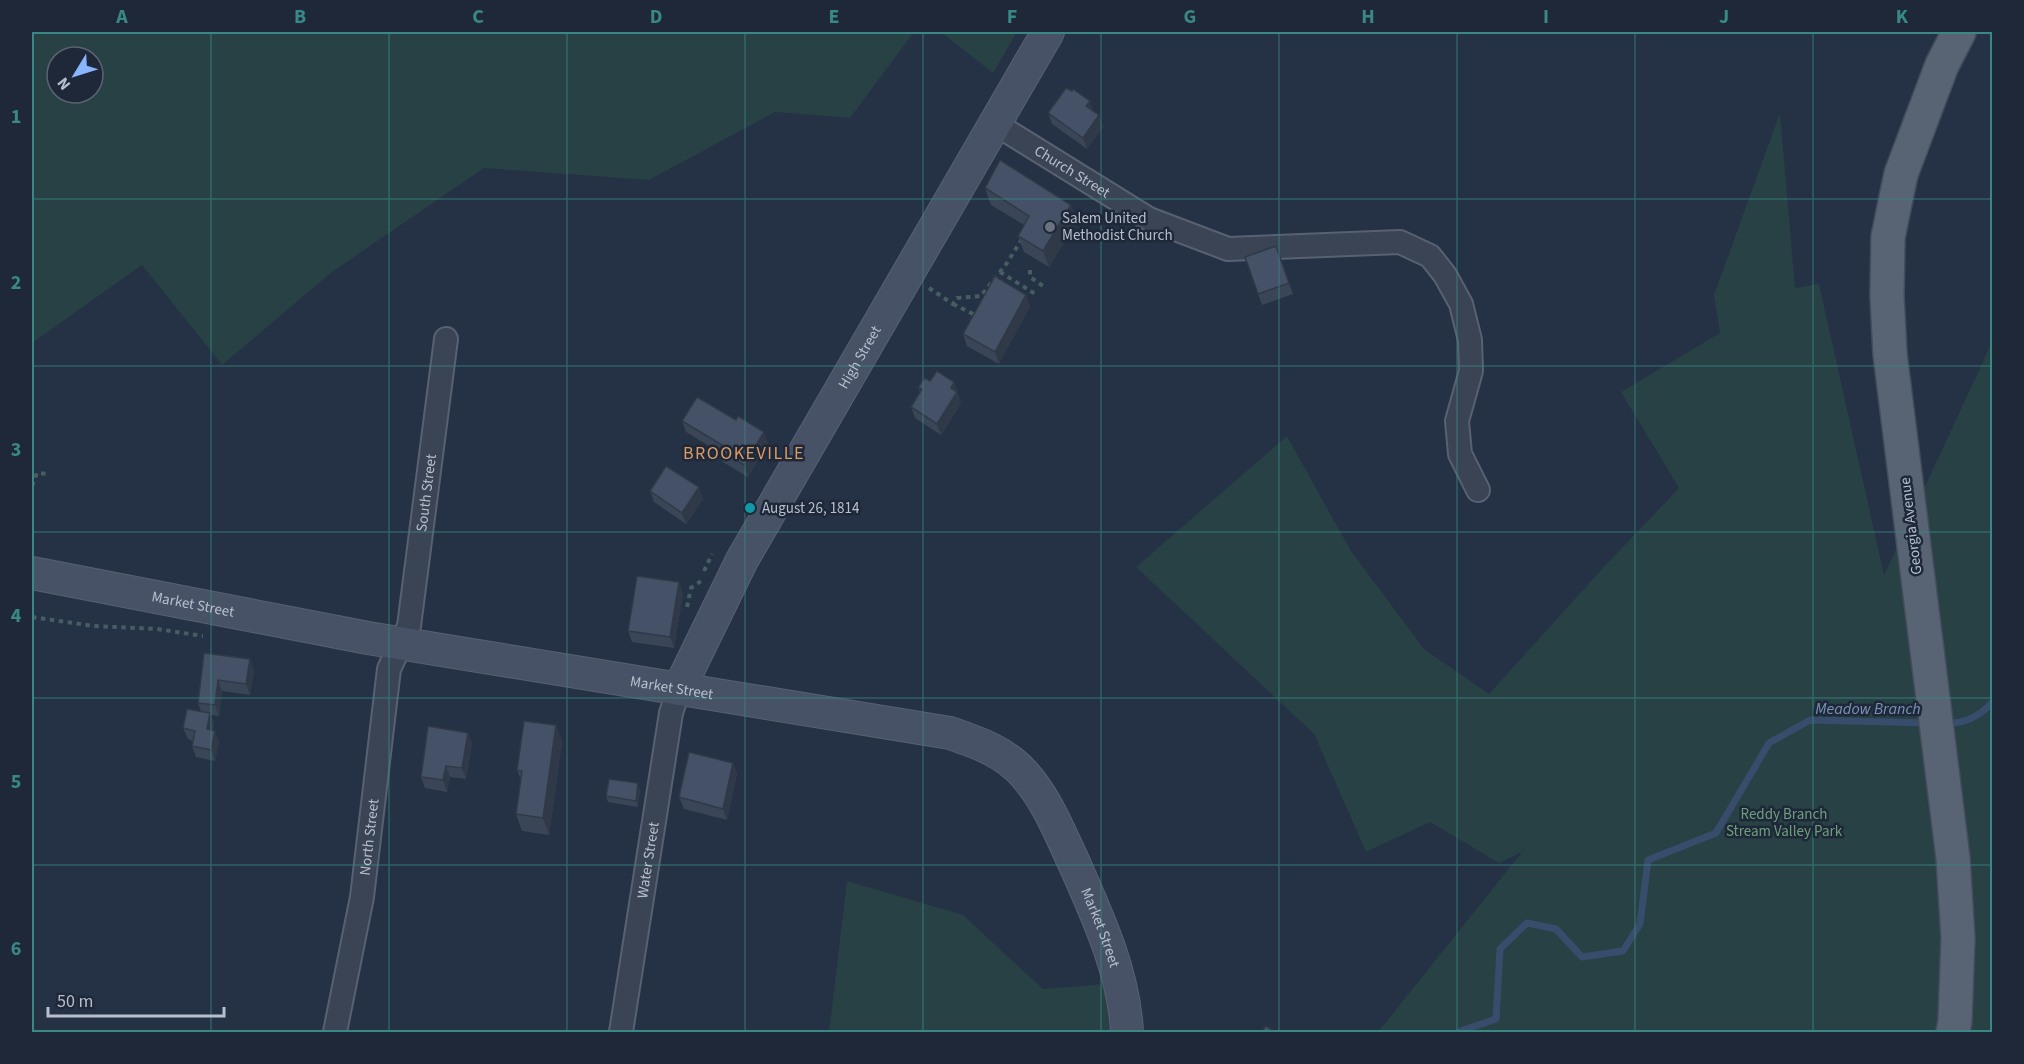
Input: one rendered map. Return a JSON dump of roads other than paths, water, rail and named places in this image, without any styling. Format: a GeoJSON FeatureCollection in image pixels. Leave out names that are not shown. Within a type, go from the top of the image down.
{"type":"FeatureCollection","features":[{"type":"Feature","properties":{"kind":"main road","name":"High Street"},"geometry":{"type":"LineString","coordinates":[[679,689],[742,560],[1048,32]]}},
{"type":"Feature","properties":{"kind":"main road","name":"Georgia Avenue"},"geometry":{"type":"LineString","coordinates":[[1953,1032],[1956,1021],[1958,938],[1953,858],[1890,354],[1887,296],[1888,237],[1901,174],[1942,65],[1959,32]]}},
{"type":"Feature","properties":{"kind":"main road","name":"Market Street"},"geometry":{"type":"LineString","coordinates":[[32,573],[401,643],[950,733],[983,744],[1006,757],[1025,775],[1042,798],[1062,837],[1099,921],[1119,983],[1126,1032]]}},
{"type":"Feature","properties":{"kind":"street","name":"Church Street"},"geometry":{"type":"LineString","coordinates":[[994,123],[1149,219],[1228,249],[1400,242],[1430,256],[1445,275],[1461,304],[1470,340],[1472,370],[1457,421],[1460,454],[1478,490]]}},
{"type":"Feature","properties":{"kind":"street","name":"South Street"},"geometry":{"type":"LineString","coordinates":[[401,643],[409,626],[446,339]]}},
{"type":"Feature","properties":{"kind":"street","name":"North Street"},"geometry":{"type":"LineString","coordinates":[[334,1032],[362,897],[389,669],[401,643]]}},
{"type":"Feature","properties":{"kind":"street","name":"Water Street"},"geometry":{"type":"LineString","coordinates":[[621,1032],[671,713],[679,689]]}},
{"type":"Feature","properties":{"kind":"waterway","name":"Meadow Branch"},"geometry":{"type":"LineString","coordinates":[[1945,723],[1971,719],[1992,703]]}},
{"type":"Feature","properties":{"kind":"waterway","name":"Meadow Branch"},"geometry":{"type":"LineString","coordinates":[[1458,1032],[1496,1019],[1500,949],[1527,923],[1556,929],[1582,957],[1623,951],[1640,924],[1648,860],[1716,833],[1769,743],[1810,720],[1928,723]]}},
{"type":"Feature","properties":{"kind":"place","name":"Salem United Methodist Church"},"geometry":{"type":"Point","coordinates":[1050,227]}},
{"type":"Feature","properties":{"kind":"place","name":"August 26, 1814"},"geometry":{"type":"Point","coordinates":[750,508]}},
{"type":"Feature","properties":{"kind":"district","name":"BROOKEVILLE"},"geometry":{"type":"Point","coordinates":[744,453]}},
{"type":"Feature","properties":{"kind":"park label","name":"Reddy Branch Stream Valley Park"},"geometry":{"type":"Point","coordinates":[1784,822]}}]}
